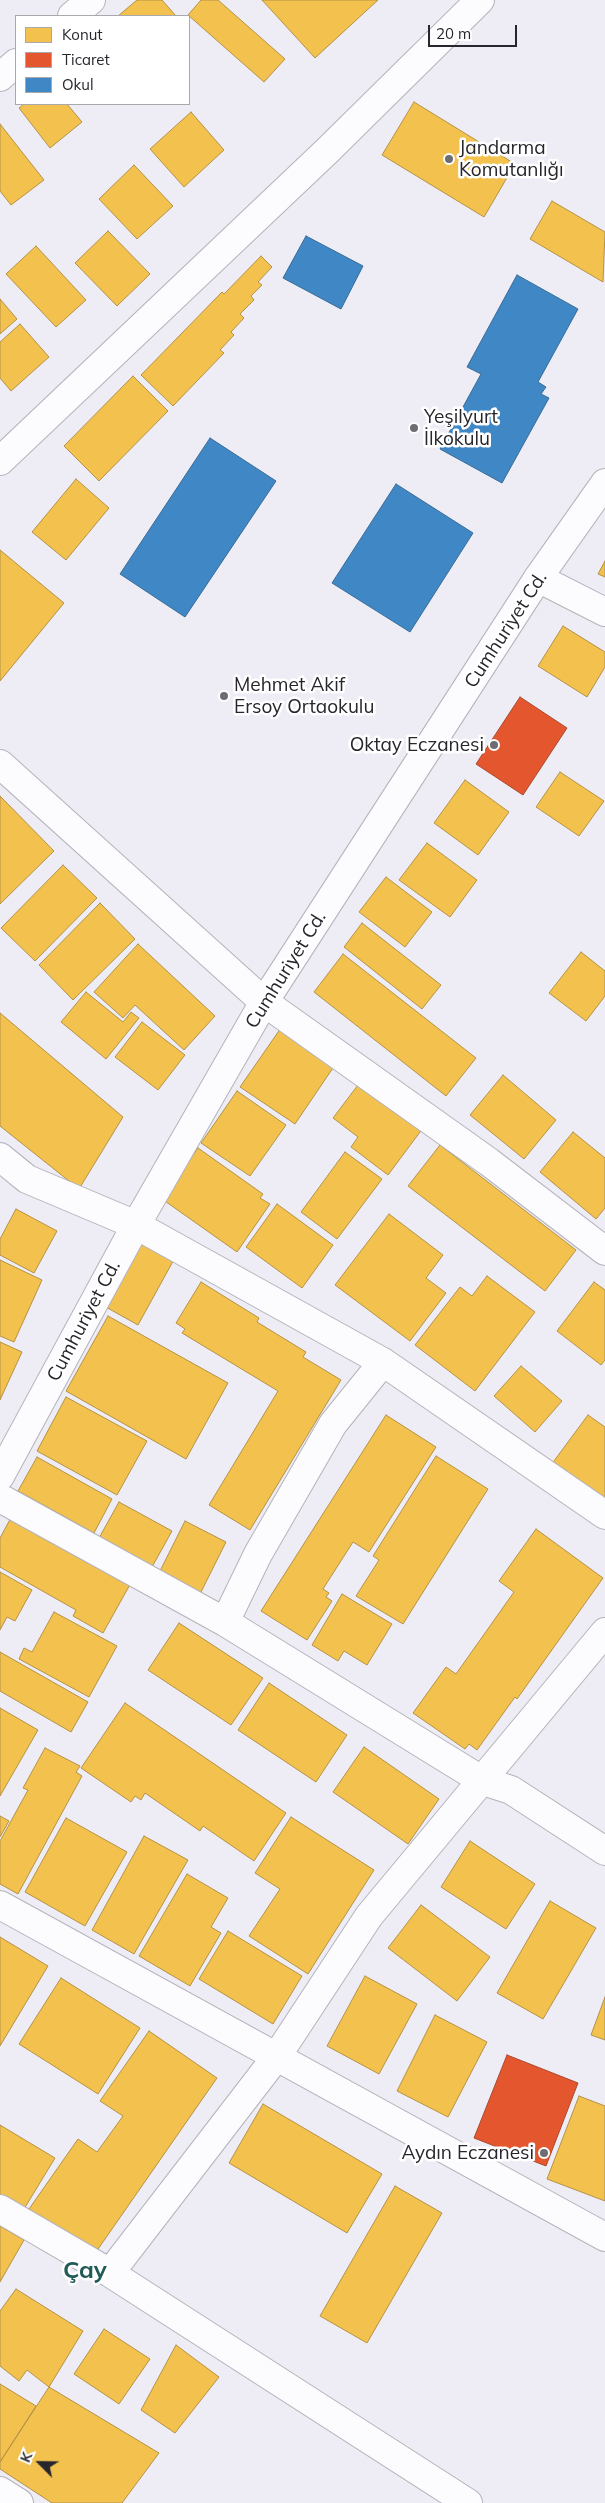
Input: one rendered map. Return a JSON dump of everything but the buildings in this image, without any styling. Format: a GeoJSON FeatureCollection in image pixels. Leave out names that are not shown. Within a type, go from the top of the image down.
{"type":"FeatureCollection","features":[{"type":"Feature","properties":{"kind":"street"},"geometry":{"type":"LineString","coordinates":[[73,15],[91,0]]}},
{"type":"Feature","properties":{"kind":"street"},"geometry":{"type":"LineString","coordinates":[[0,461],[327,151],[480,0]]}},
{"type":"Feature","properties":{"kind":"street"},"geometry":{"type":"LineString","coordinates":[[0,77],[15,64]]}},
{"type":"Feature","properties":{"kind":"street","name":"Cumhuriyet Cd."},"geometry":{"type":"LineString","coordinates":[[0,1476],[136,1225],[264,1002],[538,578],[605,484]]}},
{"type":"Feature","properties":{"kind":"street"},"geometry":{"type":"LineString","coordinates":[[538,578],[605,612]]}},
{"type":"Feature","properties":{"kind":"street"},"geometry":{"type":"LineString","coordinates":[[0,764],[264,1002],[489,1162],[605,1250]]}},
{"type":"Feature","properties":{"kind":"street"},"geometry":{"type":"LineString","coordinates":[[2,1163],[27,1179],[136,1225],[384,1362],[605,1515]]}},
{"type":"Feature","properties":{"kind":"street"},"geometry":{"type":"LineString","coordinates":[[225,1622],[258,1554],[333,1424],[384,1362]]}},
{"type":"Feature","properties":{"kind":"street"},"geometry":{"type":"LineString","coordinates":[[0,1498],[225,1622],[483,1781],[510,1790],[605,1851]]}},
{"type":"Feature","properties":{"kind":"street"},"geometry":{"type":"LineString","coordinates":[[110,2273],[277,2056],[369,1916],[605,1632]]}},
{"type":"Feature","properties":{"kind":"street"},"geometry":{"type":"LineString","coordinates":[[0,1905],[605,2237]]}},
{"type":"Feature","properties":{"kind":"street"},"geometry":{"type":"LineString","coordinates":[[0,2209],[110,2273],[468,2503]]}},
{"type":"Feature","properties":{"kind":"street"},"geometry":{"type":"LineString","coordinates":[[0,2491],[19,2503]]}},
{"type":"Feature","properties":{"kind":"place","name":"Jandarma Komutanlığı"},"geometry":{"type":"Point","coordinates":[449,159]}},
{"type":"Feature","properties":{"kind":"place","name":"Yeşilyurt İlkokulu"},"geometry":{"type":"Point","coordinates":[414,428]}},
{"type":"Feature","properties":{"kind":"place","name":"Mehmet Akif Ersoy Ortaokulu"},"geometry":{"type":"Point","coordinates":[224,696]}},
{"type":"Feature","properties":{"kind":"place","name":"Oktay Eczanesi"},"geometry":{"type":"Point","coordinates":[494,745]}},
{"type":"Feature","properties":{"kind":"place","name":"Aydın Eczanesi"},"geometry":{"type":"Point","coordinates":[544,2153]}},
{"type":"Feature","properties":{"kind":"district","name":"Çay"},"geometry":{"type":"Point","coordinates":[85,2271]}}]}
